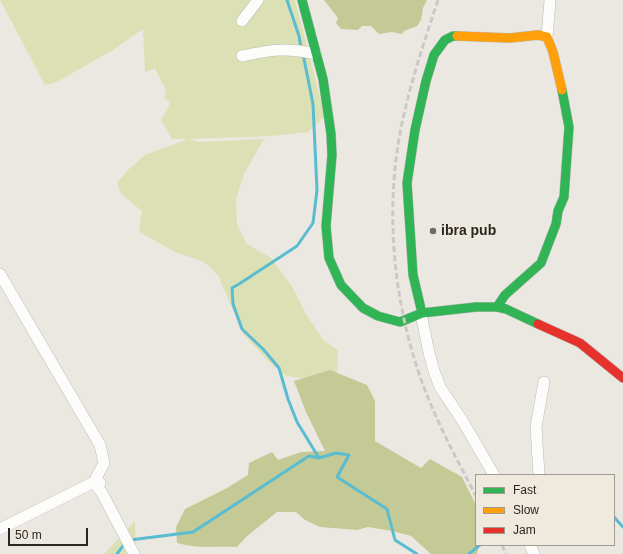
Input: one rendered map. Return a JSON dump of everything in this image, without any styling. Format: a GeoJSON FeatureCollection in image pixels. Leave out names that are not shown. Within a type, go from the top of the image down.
{"type":"FeatureCollection","features":[{"type":"Feature","properties":{"kind":"street"},"geometry":{"type":"LineString","coordinates":[[242,21],[258,0]]}},
{"type":"Feature","properties":{"kind":"street"},"geometry":{"type":"LineString","coordinates":[[302,0],[323,79],[331,134],[332,155],[326,226],[329,258],[341,285],[363,308],[378,316],[400,322],[422,314],[476,307],[497,307],[518,314],[580,344],[623,378]]}},
{"type":"Feature","properties":{"kind":"street"},"geometry":{"type":"LineString","coordinates":[[497,307],[505,295],[541,263],[556,224],[558,211],[564,196],[569,127],[559,72],[553,52],[546,37],[550,0]]}},
{"type":"Feature","properties":{"kind":"street"},"geometry":{"type":"LineString","coordinates":[[493,474],[462,420],[440,387],[434,371],[413,276],[407,182],[415,130],[426,81],[434,55],[445,40],[453,36],[510,38],[538,35],[546,37]]}},
{"type":"Feature","properties":{"kind":"street"},"geometry":{"type":"LineString","coordinates":[[242,56],[286,49],[316,54]]}},
{"type":"Feature","properties":{"kind":"street"},"geometry":{"type":"LineString","coordinates":[[0,274],[100,445],[104,463],[97,483],[0,529]]}},
{"type":"Feature","properties":{"kind":"street"},"geometry":{"type":"LineString","coordinates":[[539,474],[536,427],[544,382]]}},
{"type":"Feature","properties":{"kind":"street"},"geometry":{"type":"LineString","coordinates":[[97,483],[134,554]]}},
{"type":"Feature","properties":{"kind":"green space"},"geometry":{"type":"Polygon","coordinates":[[[0,0],[295,0],[325,116],[308,132],[272,136],[189,139],[200,142],[264,139],[244,174],[236,199],[237,224],[247,244],[271,258],[291,285],[306,314],[324,341],[338,350],[337,377],[322,381],[286,376],[270,363],[243,334],[218,275],[204,262],[175,252],[139,232],[142,211],[121,194],[117,183],[129,169],[145,155],[188,139],[172,139],[161,120],[170,102],[164,98],[166,90],[156,71],[156,68],[145,72],[143,29],[113,50],[57,82],[45,85],[0,0]]]}},
{"type":"Feature","properties":{"kind":"green space"},"geometry":{"type":"Polygon","coordinates":[[[324,0],[427,0],[423,8],[421,20],[417,26],[404,31],[402,34],[392,32],[379,34],[371,26],[362,26],[358,30],[341,29],[336,23],[338,18],[324,0]]]}},
{"type":"Feature","properties":{"kind":"green space"},"geometry":{"type":"Polygon","coordinates":[[[330,370],[367,385],[375,401],[375,441],[421,468],[430,459],[462,477],[475,503],[475,546],[479,546],[477,554],[431,554],[411,536],[368,527],[357,530],[320,527],[305,520],[296,512],[277,512],[246,537],[237,547],[200,547],[177,543],[176,527],[185,509],[227,488],[248,475],[249,463],[272,452],[278,460],[301,452],[325,451],[306,412],[294,381],[330,370]]]}},
{"type":"Feature","properties":{"kind":"green space"},"geometry":{"type":"Polygon","coordinates":[[[135,521],[136,554],[104,554],[105,553],[135,521]]]}},
{"type":"Feature","properties":{"kind":"waterway"},"geometry":{"type":"LineString","coordinates":[[287,0],[299,36],[301,48]]}},
{"type":"Feature","properties":{"kind":"waterway"},"geometry":{"type":"LineString","coordinates":[[303,54],[313,104],[317,190],[313,223],[297,246],[232,288],[233,304],[242,329],[263,349],[279,368],[288,399],[297,422],[319,458]]}},
{"type":"Feature","properties":{"kind":"waterway"},"geometry":{"type":"LineString","coordinates":[[130,540],[193,532],[309,456],[319,458],[336,453],[349,455],[337,477],[387,509],[395,540],[417,554]]}},
{"type":"Feature","properties":{"kind":"waterway"},"geometry":{"type":"LineString","coordinates":[[615,518],[623,527]]}},
{"type":"Feature","properties":{"kind":"waterway"},"geometry":{"type":"LineString","coordinates":[[117,554],[125,543]]}},
{"type":"Feature","properties":{"kind":"waterway"},"geometry":{"type":"LineString","coordinates":[[469,554],[479,546]]}},
{"type":"Feature","properties":{"kind":"railway"},"geometry":{"type":"LineString","coordinates":[[438,0],[413,79],[401,128],[396,157],[394,186],[394,245],[401,304],[415,361],[427,396],[442,430],[475,494]]}},
{"type":"Feature","properties":{"kind":"railway"},"geometry":{"type":"LineString","coordinates":[[502,546],[506,554]]}},
{"type":"Feature","properties":{"kind":"traffic: fast"},"geometry":{"type":"LineString","coordinates":[[302,0],[323,79],[331,134],[332,155],[326,226],[329,258],[341,285],[363,308],[378,316],[400,322],[422,313],[476,307],[497,307],[506,309],[538,324]]}},
{"type":"Feature","properties":{"kind":"traffic: fast"},"geometry":{"type":"LineString","coordinates":[[422,313],[413,275],[407,183],[415,130],[426,81],[434,55],[445,40],[453,36],[457,36]]}},
{"type":"Feature","properties":{"kind":"traffic: fast"},"geometry":{"type":"LineString","coordinates":[[497,307],[505,295],[541,263],[556,224],[558,211],[564,197],[569,127],[562,90]]}},
{"type":"Feature","properties":{"kind":"traffic: slow"},"geometry":{"type":"LineString","coordinates":[[457,36],[510,38],[538,35],[547,37],[553,52],[562,90]]}},
{"type":"Feature","properties":{"kind":"traffic: jam"},"geometry":{"type":"LineString","coordinates":[[538,324],[580,343],[623,378]]}},
{"type":"Feature","properties":{"kind":"place","name":"ibra pub"},"geometry":{"type":"Point","coordinates":[433,231]}}]}
